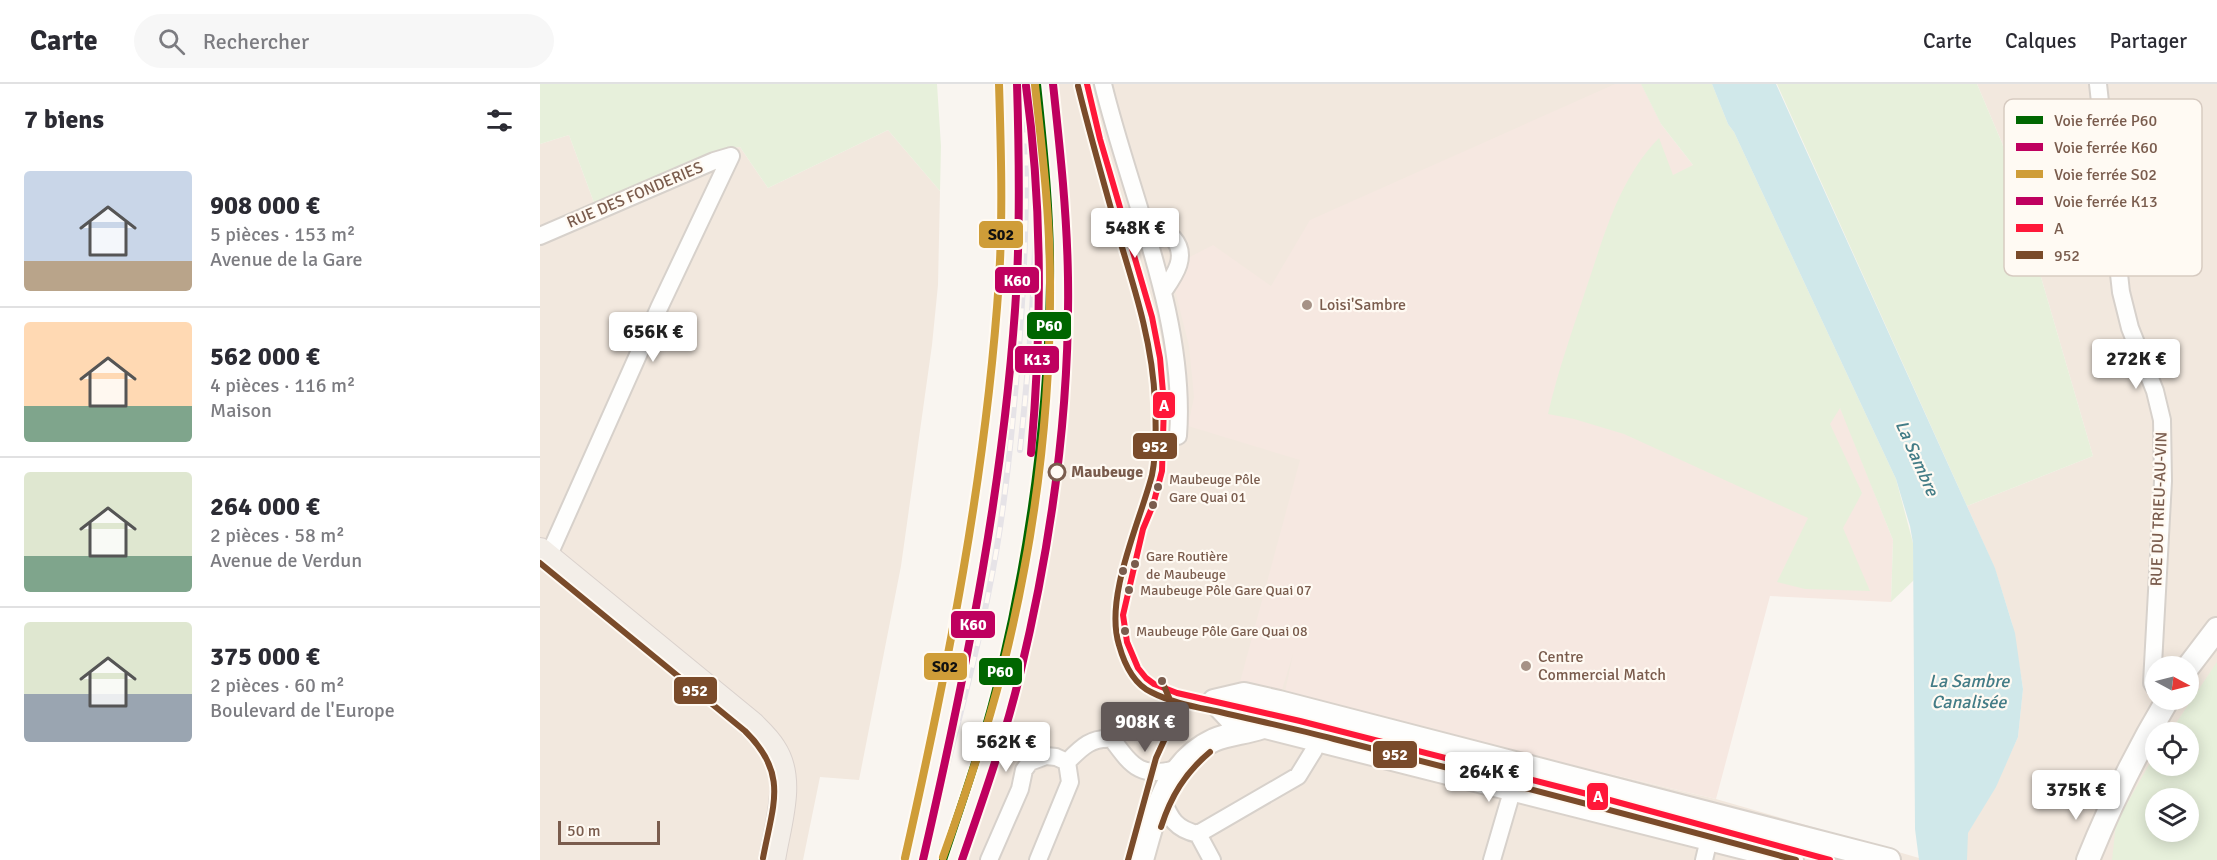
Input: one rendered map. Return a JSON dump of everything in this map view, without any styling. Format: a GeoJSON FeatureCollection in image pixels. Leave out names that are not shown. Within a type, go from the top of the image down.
{"type":"FeatureCollection","features":[{"type":"Feature","properties":{"kind":"main road"},"geometry":{"type":"LineString","coordinates":[[544,554],[751,724],[775,750],[781,765],[783,783],[772,860]]}},
{"type":"Feature","properties":{"kind":"main road"},"geometry":{"type":"LineString","coordinates":[[2197,656],[2217,629]]}},
{"type":"Feature","properties":{"kind":"main road"},"geometry":{"type":"LineString","coordinates":[[1214,701],[1244,694],[1279,702],[1889,860]]}},
{"type":"Feature","properties":{"kind":"main road"},"geometry":{"type":"LineString","coordinates":[[1214,701],[1230,718],[1260,728],[1316,739],[1513,788],[1706,849],[1792,860]]}},
{"type":"Feature","properties":{"kind":"main road"},"geometry":{"type":"LineString","coordinates":[[1204,745],[1214,701]]}},
{"type":"Feature","properties":{"kind":"main road"},"geometry":{"type":"LineString","coordinates":[[2088,860],[2109,807],[2139,747],[2161,710]]}},
{"type":"Feature","properties":{"kind":"main road"},"geometry":{"type":"LineString","coordinates":[[1142,860],[1161,797],[1180,768],[1204,745],[1227,736],[1260,728]]}},
{"type":"Feature","properties":{"kind":"main road"},"geometry":{"type":"LineString","coordinates":[[2074,860],[2109,807]]}},
{"type":"Feature","properties":{"kind":"street"},"geometry":{"type":"LineString","coordinates":[[1103,84],[1115,133],[1163,292],[1174,350],[1179,413],[1178,436]]}},
{"type":"Feature","properties":{"kind":"street","name":"RUE DU TRIEU-AU-VIN"},"geometry":{"type":"LineString","coordinates":[[2098,84],[2100,99]]}},
{"type":"Feature","properties":{"kind":"street","name":"RUE DES FONDERIES"},"geometry":{"type":"LineString","coordinates":[[540,236],[714,161],[731,156],[544,554]]}},
{"type":"Feature","properties":{"kind":"street"},"geometry":{"type":"LineString","coordinates":[[1148,241],[1166,236],[1173,238],[1181,251],[1178,267],[1163,292]]}},
{"type":"Feature","properties":{"kind":"street","name":"RUE DU TRIEU-AU-VIN"},"geometry":{"type":"LineString","coordinates":[[2119,276],[2130,328],[2156,391],[2162,420],[2163,482],[2153,656]]}},
{"type":"Feature","properties":{"kind":"street"},"geometry":{"type":"LineString","coordinates":[[1066,762],[1084,745],[1102,738],[1112,739],[1127,760],[1134,767],[1144,771],[1159,773],[1180,768]]}},
{"type":"Feature","properties":{"kind":"street"},"geometry":{"type":"LineString","coordinates":[[1161,797],[1174,822],[1182,830],[1198,834],[1298,776],[1314,750],[1316,739]]}},
{"type":"Feature","properties":{"kind":"street"},"geometry":{"type":"LineString","coordinates":[[989,860],[1020,789],[1024,770],[1030,762],[1046,756],[1056,757],[1066,762]]}},
{"type":"Feature","properties":{"kind":"street"},"geometry":{"type":"LineString","coordinates":[[1038,860],[1070,782],[1066,762]]}},
{"type":"Feature","properties":{"kind":"street"},"geometry":{"type":"LineString","coordinates":[[1492,860],[1513,788]]}},
{"type":"Feature","properties":{"kind":"street"},"geometry":{"type":"LineString","coordinates":[[1198,834],[1212,860]]}},
{"type":"Feature","properties":{"kind":"shaded area"},"geometry":{"type":"Polygon","coordinates":[[[1050,84],[1641,84],[1661,124],[1284,697],[1716,799],[1919,858],[1919,860],[960,860],[987,787],[1021,663],[1036,591],[1056,453],[1065,355],[1066,290],[1063,205],[1050,84]]]}},
{"type":"Feature","properties":{"kind":"shaded area"},"geometry":{"type":"Polygon","coordinates":[[[1615,84],[1641,84],[1661,124],[1693,165],[1742,200],[1844,416],[1893,540],[1891,602],[1770,596],[1716,799],[1284,697],[1293,654],[1281,693],[1240,682],[1300,460],[1188,426],[1194,397],[1189,346],[1174,286],[1186,259],[1213,245],[1271,286],[1310,220],[1615,84]]]}},
{"type":"Feature","properties":{"kind":"shaded area"},"geometry":{"type":"Polygon","coordinates":[[[1977,84],[2217,84],[2217,860],[1967,860],[1967,834],[1995,787],[2018,737],[2023,688],[2012,623],[1995,569],[1967,506],[2093,456],[2041,276],[2202,276],[2202,99],[2004,99],[2004,150],[1977,84]]]}},
{"type":"Feature","properties":{"kind":"shaded area"},"geometry":{"type":"Polygon","coordinates":[[[888,130],[940,191],[938,285],[932,345],[901,566],[859,780],[820,777],[803,860],[540,860],[540,144],[569,135],[596,208],[722,149],[740,147],[768,188],[888,130]]]}},
{"type":"Feature","properties":{"kind":"green space"},"geometry":{"type":"Polygon","coordinates":[[[540,84],[937,84],[941,146],[940,191],[888,130],[768,188],[740,147],[722,149],[596,208],[569,135],[540,144],[540,84]]]}},
{"type":"Feature","properties":{"kind":"green space"},"geometry":{"type":"Polygon","coordinates":[[[1641,84],[1712,84],[1728,124],[1734,132],[1896,479],[1913,543],[1914,580],[1891,602],[1893,540],[1840,408],[1830,424],[1862,493],[1843,528],[1870,591],[1805,589],[1777,582],[1808,518],[1624,434],[1548,414],[1600,246],[1623,189],[1633,171],[1659,138],[1673,175],[1693,165],[1661,124],[1641,84]]]}},
{"type":"Feature","properties":{"kind":"green space"},"geometry":{"type":"Polygon","coordinates":[[[1777,84],[1977,84],[2004,150],[2004,276],[2041,276],[2093,456],[1967,506],[1777,84]]]}},
{"type":"Feature","properties":{"kind":"green space"},"geometry":{"type":"Polygon","coordinates":[[[2217,662],[2217,860],[2112,860],[2116,823],[2145,772],[2145,776],[2199,776],[2199,722],[2177,722],[2185,710],[2199,710],[2199,689],[2217,662]]]}},
{"type":"Feature","properties":{"kind":"water","name":"La Sambre Canalisée"},"geometry":{"type":"Polygon","coordinates":[[[1712,84],[1776,84],[1995,568],[2015,633],[2023,689],[2018,737],[1996,787],[1968,833],[1967,860],[1919,860],[1915,829],[1913,543],[1896,479],[1734,132],[1728,124],[1712,84]]]}},
{"type":"Feature","properties":{"kind":"railway"},"geometry":{"type":"LineString","coordinates":[[904,860],[925,765],[962,572],[978,475],[990,377],[998,279],[1001,181],[998,84]]}},
{"type":"Feature","properties":{"kind":"railway"},"geometry":{"type":"LineString","coordinates":[[926,860],[982,624],[1006,487],[1024,271],[1026,196],[1024,84]]}},
{"type":"Feature","properties":{"kind":"railway"},"geometry":{"type":"LineString","coordinates":[[1020,450],[1029,359],[1036,222],[1034,84]]}},
{"type":"Feature","properties":{"kind":"rail line","name":"S02"},"geometry":{"type":"LineString","coordinates":[[905,858],[950,643],[985,426],[1000,256],[999,84]]}},
{"type":"Feature","properties":{"kind":"rail line","name":"K60"},"geometry":{"type":"LineString","coordinates":[[923,860],[969,644],[1004,426],[1012,352],[1018,255],[1017,84]]}},
{"type":"Feature","properties":{"kind":"rail line","name":"P60"},"geometry":{"type":"LineString","coordinates":[[943,860],[982,741],[1001,669],[1021,574],[1042,429],[1049,332],[1050,258],[1037,84]]}},
{"type":"Feature","properties":{"kind":"rail line","name":"K60"},"geometry":{"type":"LineString","coordinates":[[962,860],[1001,744],[1020,674],[1041,576],[1062,428],[1066,378],[1068,278],[1065,205],[1053,84]]}},
{"type":"Feature","properties":{"kind":"rail line","name":"S02"},"geometry":{"type":"LineString","coordinates":[[943,857],[975,765],[1002,671],[1032,526],[1044,428],[1050,329],[1050,255],[1035,85]]}},
{"type":"Feature","properties":{"kind":"rail line","name":"K13"},"geometry":{"type":"LineString","coordinates":[[1026,86],[1036,178],[1039,270],[1035,407],[1031,453]]}},
{"type":"Feature","properties":{"kind":"transit line","name":"A"},"geometry":{"type":"LineString","coordinates":[[1087,84],[1100,139],[1152,317],[1160,358],[1164,404],[1162,471],[1153,505],[1143,529],[1123,615],[1127,642],[1138,668],[1146,678],[1154,684],[1177,693],[1300,721],[1595,796],[1830,860]]}},
{"type":"Feature","properties":{"kind":"transit line","name":"952"},"geometry":{"type":"LineString","coordinates":[[1078,86],[1148,342],[1154,383],[1156,430],[1152,475],[1125,560],[1116,605],[1119,645],[1127,666],[1140,684],[1159,696],[1185,704],[1306,732],[1796,860]]}},
{"type":"Feature","properties":{"kind":"transit line","name":"952"},"geometry":{"type":"LineString","coordinates":[[540,563],[745,731],[759,747],[768,761],[773,776],[774,790],[763,858]]}},
{"type":"Feature","properties":{"kind":"transit line","name":"952"},"geometry":{"type":"LineString","coordinates":[[1128,860],[1156,758],[1173,721],[1170,700],[1162,681]]}},
{"type":"Feature","properties":{"kind":"transit line","name":"952"},"geometry":{"type":"LineString","coordinates":[[1161,827],[1169,805],[1180,786],[1193,768],[1210,752]]}},
{"type":"Feature","properties":{"kind":"place","name":"Loisi'Sambre"},"geometry":{"type":"Point","coordinates":[1307,305]}},
{"type":"Feature","properties":{"kind":"place","name":"Maubeuge"},"geometry":{"type":"Point","coordinates":[1057,472]}},
{"type":"Feature","properties":{"kind":"place","name":"Maubeuge Pôle Gare Quai 01"},"geometry":{"type":"Point","coordinates":[1158,487]}},
{"type":"Feature","properties":{"kind":"place","name":"Gare Routière de Maubeuge"},"geometry":{"type":"Point","coordinates":[1135,564]}},
{"type":"Feature","properties":{"kind":"place","name":"Maubeuge Pôle Gare Quai 07"},"geometry":{"type":"Point","coordinates":[1129,590]}},
{"type":"Feature","properties":{"kind":"place","name":"Maubeuge Pôle Gare Quai 08"},"geometry":{"type":"Point","coordinates":[1125,631]}},
{"type":"Feature","properties":{"kind":"place","name":"Centre Commercial Match"},"geometry":{"type":"Point","coordinates":[1526,666]}},
{"type":"Feature","properties":{"kind":"water label","name":"La Sambre"},"geometry":{"type":"Point","coordinates":[1917,458]}}]}
